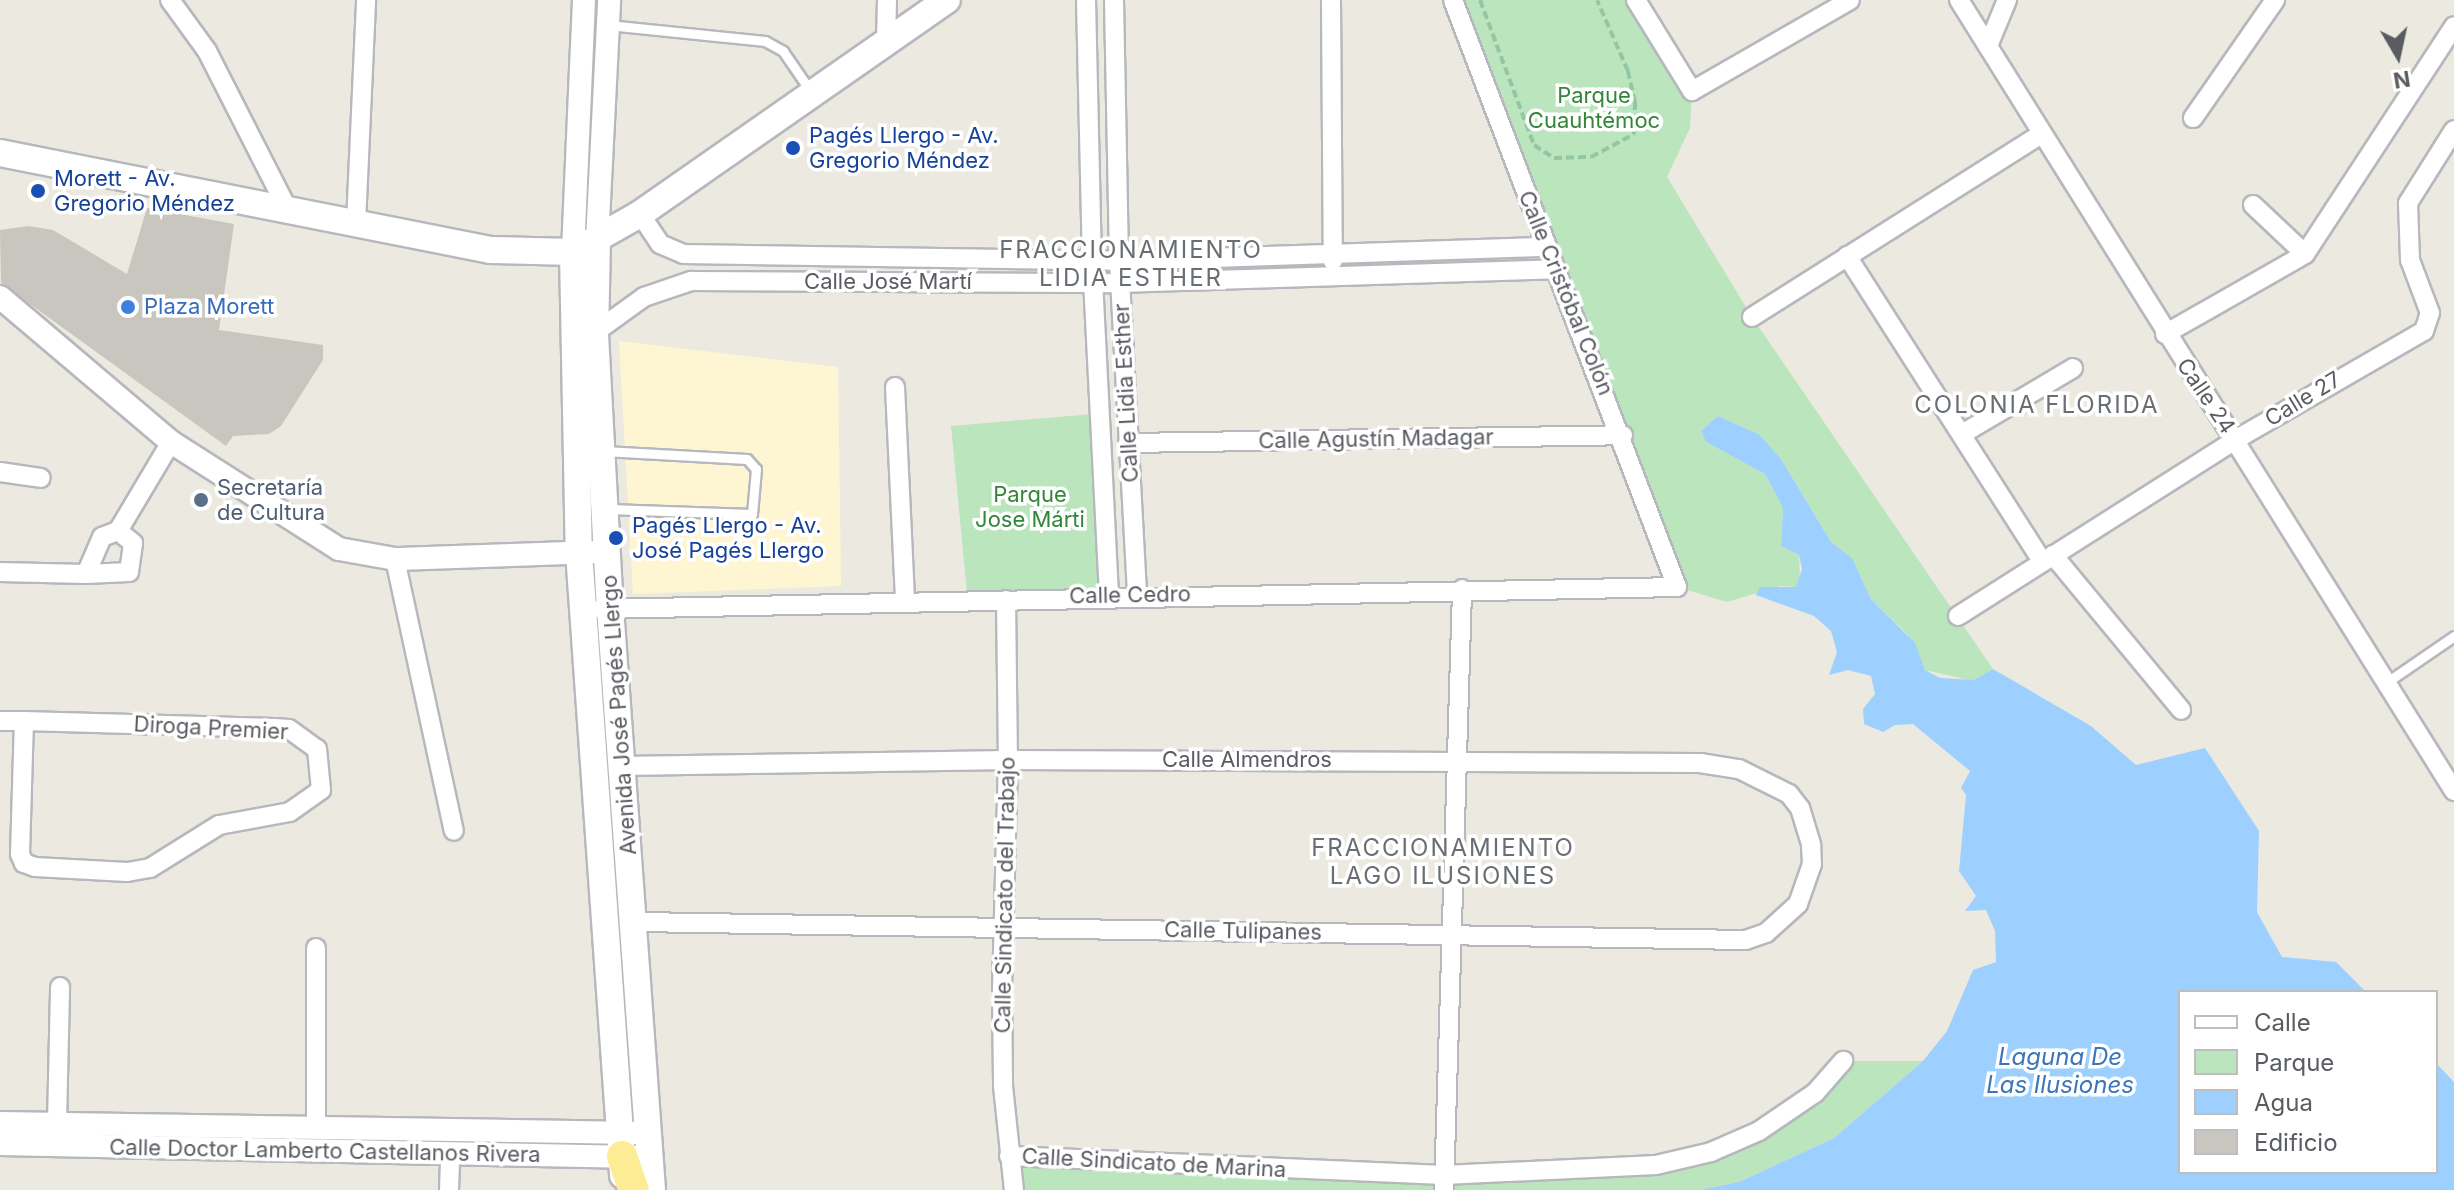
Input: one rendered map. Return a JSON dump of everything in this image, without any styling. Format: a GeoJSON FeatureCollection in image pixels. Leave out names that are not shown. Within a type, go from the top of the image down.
{"type":"FeatureCollection","features":[{"type":"Feature","properties":{"kind":"highway"},"geometry":{"type":"LineString","coordinates":[[634,1190],[635,1145]]}},
{"type":"Feature","properties":{"kind":"main road"},"geometry":{"type":"LineString","coordinates":[[0,153],[491,250],[573,252],[640,214],[947,0]]}},
{"type":"Feature","properties":{"kind":"main road","name":"Avenida José Pagés Llergo"},"geometry":{"type":"LineString","coordinates":[[597,241],[584,339],[579,552],[635,1145],[652,1190]]}},
{"type":"Feature","properties":{"kind":"main road","name":"Avenida José Pagés Llergo"},"geometry":{"type":"LineString","coordinates":[[573,252],[602,451],[633,922],[635,1145],[624,1190]]}},
{"type":"Feature","properties":{"kind":"street"},"geometry":{"type":"LineString","coordinates":[[170,0],[207,51],[288,210]]}},
{"type":"Feature","properties":{"kind":"street"},"geometry":{"type":"LineString","coordinates":[[356,223],[366,0]]}},
{"type":"Feature","properties":{"kind":"street","name":"Avenida José Pagés Llergo"},"geometry":{"type":"LineString","coordinates":[[573,252],[584,0]]}},
{"type":"Feature","properties":{"kind":"street","name":"Avenida José Pagés Llergo"},"geometry":{"type":"LineString","coordinates":[[597,241],[609,0]]}},
{"type":"Feature","properties":{"kind":"street"},"geometry":{"type":"LineString","coordinates":[[886,43],[887,0]]}},
{"type":"Feature","properties":{"kind":"street","name":"Calle Lidia Esther"},"geometry":{"type":"LineString","coordinates":[[1086,0],[1092,260],[1109,594]]}},
{"type":"Feature","properties":{"kind":"street","name":"Calle Lidia Esther"},"geometry":{"type":"LineString","coordinates":[[1114,0],[1119,261],[1137,595]]}},
{"type":"Feature","properties":{"kind":"street"},"geometry":{"type":"LineString","coordinates":[[1331,0],[1333,272]]}},
{"type":"Feature","properties":{"kind":"street","name":"Calle Cristóbal Colón"},"geometry":{"type":"LineString","coordinates":[[1453,0],[1555,269],[1623,435],[1677,587]]}},
{"type":"Feature","properties":{"kind":"street"},"geometry":{"type":"LineString","coordinates":[[1636,0],[1692,91],[1850,0]]}},
{"type":"Feature","properties":{"kind":"street","name":"Calle 24"},"geometry":{"type":"LineString","coordinates":[[1959,0],[2165,334],[2235,440],[2454,791]]}},
{"type":"Feature","properties":{"kind":"street"},"geometry":{"type":"LineString","coordinates":[[1988,46],[2007,0]]}},
{"type":"Feature","properties":{"kind":"street"},"geometry":{"type":"LineString","coordinates":[[2193,118],[2275,0]]}},
{"type":"Feature","properties":{"kind":"street"},"geometry":{"type":"LineString","coordinates":[[2165,334],[2305,254],[2454,26]]}},
{"type":"Feature","properties":{"kind":"street","name":"Calle 27"},"geometry":{"type":"LineString","coordinates":[[1958,616],[2235,440],[2430,323],[2410,260],[2408,203],[2454,130]]}},
{"type":"Feature","properties":{"kind":"street"},"geometry":{"type":"LineString","coordinates":[[1752,317],[2042,134]]}},
{"type":"Feature","properties":{"kind":"street"},"geometry":{"type":"LineString","coordinates":[[2253,205],[2305,254]]}},
{"type":"Feature","properties":{"kind":"street","name":"Calle José Martí"},"geometry":{"type":"LineString","coordinates":[[640,214],[660,244],[683,254],[1119,261],[1547,247]]}},
{"type":"Feature","properties":{"kind":"street"},"geometry":{"type":"LineString","coordinates":[[1847,256],[1962,434],[2048,559],[2181,710]]}},
{"type":"Feature","properties":{"kind":"street","name":"Calle José Martí"},"geometry":{"type":"LineString","coordinates":[[584,339],[644,297],[691,281],[1120,283],[1333,272],[1555,269]]}},
{"type":"Feature","properties":{"kind":"street"},"geometry":{"type":"LineString","coordinates":[[0,297],[171,442],[325,543],[352,554],[395,559],[607,551]]}},
{"type":"Feature","properties":{"kind":"street"},"geometry":{"type":"LineString","coordinates":[[1962,434],[2073,368]]}},
{"type":"Feature","properties":{"kind":"street"},"geometry":{"type":"LineString","coordinates":[[895,387],[905,602]]}},
{"type":"Feature","properties":{"kind":"street","name":"Calle Agustín Madagar"},"geometry":{"type":"LineString","coordinates":[[1128,443],[1623,435]]}},
{"type":"Feature","properties":{"kind":"street"},"geometry":{"type":"LineString","coordinates":[[86,574],[102,537],[118,531],[171,442]]}},
{"type":"Feature","properties":{"kind":"street"},"geometry":{"type":"LineString","coordinates":[[0,472],[41,478]]}},
{"type":"Feature","properties":{"kind":"street"},"geometry":{"type":"LineString","coordinates":[[0,572],[129,572],[133,543],[118,531]]}},
{"type":"Feature","properties":{"kind":"street"},"geometry":{"type":"LineString","coordinates":[[395,559],[454,831]]}},
{"type":"Feature","properties":{"kind":"street","name":"Calle Cedro"},"geometry":{"type":"LineString","coordinates":[[583,610],[1006,600],[1109,594],[1677,587]]}},
{"type":"Feature","properties":{"kind":"street"},"geometry":{"type":"LineString","coordinates":[[1444,1183],[1462,589]]}},
{"type":"Feature","properties":{"kind":"street","name":"Calle Sindicato del Trabajo"},"geometry":{"type":"LineString","coordinates":[[1006,600],[1008,760],[1002,927],[1009,1156],[1014,1190]]}},
{"type":"Feature","properties":{"kind":"street","name":"Diroga Premier"},"geometry":{"type":"LineString","coordinates":[[0,721],[24,721],[289,729],[317,749],[321,790],[290,812],[219,825],[150,868],[127,872],[29,866],[20,848],[24,721]]}},
{"type":"Feature","properties":{"kind":"street","name":"Calle Almendros"},"geometry":{"type":"LineString","coordinates":[[622,766],[1008,760],[1700,763],[1739,769],[1795,800],[1807,826],[1812,864]]}},
{"type":"Feature","properties":{"kind":"street","name":"Calle Tulipanes"},"geometry":{"type":"LineString","coordinates":[[633,922],[1746,940],[1766,933],[1790,914],[1812,864]]}},
{"type":"Feature","properties":{"kind":"street"},"geometry":{"type":"LineString","coordinates":[[316,948],[316,1128]]}},
{"type":"Feature","properties":{"kind":"street"},"geometry":{"type":"LineString","coordinates":[[57,1123],[60,987]]}},
{"type":"Feature","properties":{"kind":"street","name":"Calle Sindicato de Marina"},"geometry":{"type":"LineString","coordinates":[[1009,1156],[1444,1183],[1596,1171],[1699,1156],[1781,1118],[1815,1093],[1843,1061]]}},
{"type":"Feature","properties":{"kind":"street","name":"Calle Doctor Lamberto Castellanos Rivera"},"geometry":{"type":"LineString","coordinates":[[0,1123],[316,1128],[635,1145]]}},
{"type":"Feature","properties":{"kind":"street","name":"Calle Doctor Lamberto Castellanos Rivera"},"geometry":{"type":"LineString","coordinates":[[0,1144],[450,1153],[635,1145]]}},
{"type":"Feature","properties":{"kind":"street"},"geometry":{"type":"LineString","coordinates":[[449,1190],[450,1153]]}},
{"type":"Feature","properties":{"kind":"lane"},"geometry":{"type":"LineString","coordinates":[[608,25],[765,41],[783,51],[811,92]]}},
{"type":"Feature","properties":{"kind":"lane"},"geometry":{"type":"LineString","coordinates":[[602,451],[747,459],[756,469],[752,514],[605,509]]}},
{"type":"Feature","properties":{"kind":"lane"},"geometry":{"type":"LineString","coordinates":[[2387,682],[2454,636]]}},
{"type":"Feature","properties":{"kind":"path"},"geometry":{"type":"LineString","coordinates":[[1480,0],[1534,145],[1554,158],[1591,157],[1634,134],[1635,102],[1628,71],[1597,0]]}},
{"type":"Feature","properties":{"kind":"shaded area"},"geometry":{"type":"Polygon","coordinates":[[[619,341],[838,367],[841,586],[633,594],[619,341]]]}},
{"type":"Feature","properties":{"kind":"green space","name":"Parque Cuauhtémoc"},"geometry":{"type":"Polygon","coordinates":[[[1453,0],[1636,0],[1692,91],[1690,128],[1667,177],[1752,317],[1993,669],[1973,681],[1925,670],[1908,635],[1871,599],[1852,558],[1831,542],[1781,459],[1760,435],[1718,416],[1701,431],[1706,442],[1765,474],[1783,508],[1781,546],[1799,555],[1800,580],[1796,587],[1780,586],[1727,602],[1677,587],[1453,0]]]}},
{"type":"Feature","properties":{"kind":"green space","name":"Parque Jose Márti"},"geometry":{"type":"Polygon","coordinates":[[[1093,414],[1106,587],[967,593],[951,426],[1093,414]]]}},
{"type":"Feature","properties":{"kind":"green space"},"geometry":{"type":"Polygon","coordinates":[[[1843,1061],[1923,1061],[1834,1138],[1739,1182],[1699,1190],[1014,1190],[1009,1156],[1566,1173],[1736,1142],[1843,1061]]]}},
{"type":"Feature","properties":{"kind":"water","name":"Laguna De Las Ilusiones"},"geometry":{"type":"Polygon","coordinates":[[[1718,416],[1760,435],[1781,459],[1831,542],[1852,558],[1871,599],[1915,643],[1925,670],[1940,678],[1974,680],[1993,669],[2091,726],[2136,765],[2205,748],[2259,831],[2257,912],[2282,957],[2336,962],[2364,990],[2178,990],[2178,1174],[2438,1174],[2438,1065],[2454,1082],[2454,1190],[1699,1190],[1739,1182],[1834,1138],[1923,1061],[1947,1031],[1973,970],[1996,962],[1995,931],[1986,910],[1965,911],[1976,896],[1959,871],[1966,795],[1961,788],[1970,771],[1913,724],[1895,725],[1883,732],[1864,724],[1863,709],[1875,694],[1871,676],[1848,670],[1829,675],[1837,652],[1831,631],[1814,616],[1756,595],[1760,587],[1796,587],[1802,569],[1799,555],[1781,546],[1783,508],[1765,474],[1706,442],[1701,431],[1718,416]]]}},
{"type":"Feature","properties":{"kind":"building","name":"Plaza Morett"},"geometry":{"type":"Polygon","coordinates":[[[147,208],[234,224],[219,330],[323,345],[323,360],[281,426],[269,434],[233,436],[226,446],[1,283],[0,230],[28,226],[53,230],[127,274],[147,208]]]}},
{"type":"Feature","properties":{"kind":"place","name":"Pagés Llergo - Av. Gregorio Méndez"},"geometry":{"type":"Point","coordinates":[793,148]}},
{"type":"Feature","properties":{"kind":"place","name":"Morett - Av. Gregorio Méndez"},"geometry":{"type":"Point","coordinates":[38,191]}},
{"type":"Feature","properties":{"kind":"place","name":"Plaza Morett"},"geometry":{"type":"Point","coordinates":[128,307]}},
{"type":"Feature","properties":{"kind":"place","name":"Secretaría de Cultura"},"geometry":{"type":"Point","coordinates":[201,500]}},
{"type":"Feature","properties":{"kind":"place","name":"Pagés Llergo - Av. José Pagés Llergo"},"geometry":{"type":"Point","coordinates":[616,538]}},
{"type":"Feature","properties":{"kind":"district","name":"FRACCIONAMIENTO LIDIA ESTHER"},"geometry":{"type":"Point","coordinates":[1131,264]}},
{"type":"Feature","properties":{"kind":"district","name":"COLONIA FLORIDA"},"geometry":{"type":"Point","coordinates":[2037,405]}},
{"type":"Feature","properties":{"kind":"district","name":"FRACCIONAMIENTO LAGO ILUSIONES"},"geometry":{"type":"Point","coordinates":[1443,862]}}]}
